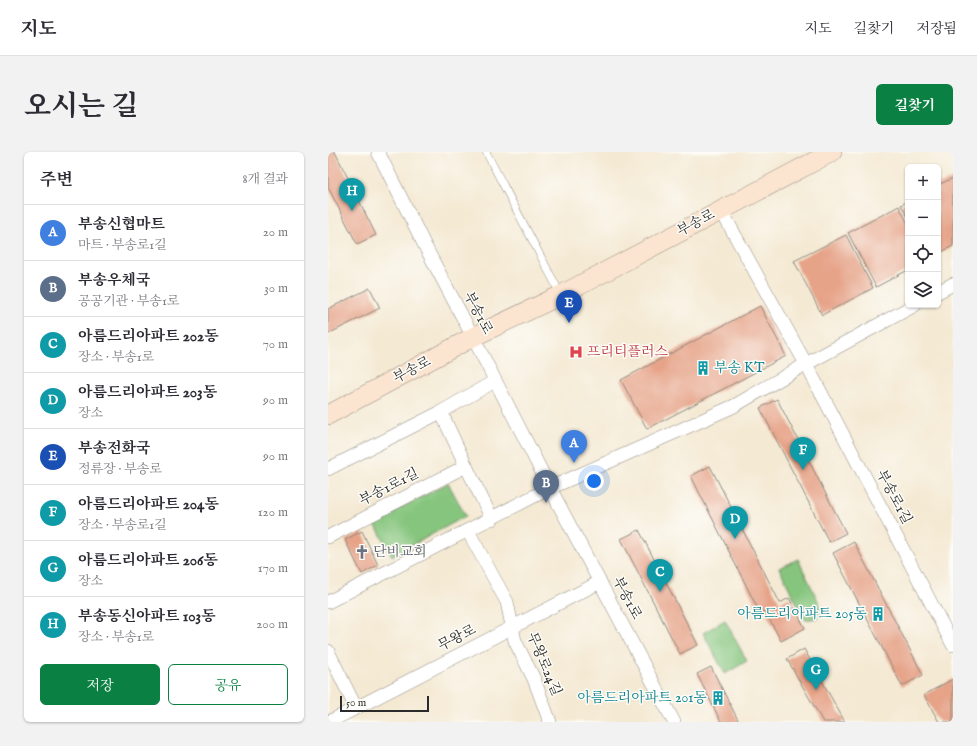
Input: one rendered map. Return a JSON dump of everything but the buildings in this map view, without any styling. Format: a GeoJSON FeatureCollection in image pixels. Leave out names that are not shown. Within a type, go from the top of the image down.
{"type":"FeatureCollection","features":[{"type":"Feature","properties":{"kind":"street","name":"부송1로"},"geometry":{"type":"LineString","coordinates":[[378,152],[425,246],[600,582],[669,720]]}},
{"type":"Feature","properties":{"kind":"street","name":"부송로"},"geometry":{"type":"LineString","coordinates":[[328,415],[473,337],[561,295],[832,152]]}},
{"type":"Feature","properties":{"kind":"street","name":"부송로1길"},"geometry":{"type":"LineString","coordinates":[[722,210],[806,364],[953,646]]}},
{"type":"Feature","properties":{"kind":"street"},"geometry":{"type":"LineString","coordinates":[[941,290],[953,284]]}},
{"type":"Feature","properties":{"kind":"street"},"geometry":{"type":"LineString","coordinates":[[328,602],[550,488],[734,406],[806,364],[909,308]]}},
{"type":"Feature","properties":{"kind":"street"},"geometry":{"type":"LineString","coordinates":[[328,469],[440,412],[495,381]]}},
{"type":"Feature","properties":{"kind":"street"},"geometry":{"type":"LineString","coordinates":[[440,412],[492,519]]}},
{"type":"Feature","properties":{"kind":"street","name":"부송1로1길"},"geometry":{"type":"LineString","coordinates":[[328,537],[466,466]]}},
{"type":"Feature","properties":{"kind":"street","name":"무왕로24길"},"geometry":{"type":"LineString","coordinates":[[468,531],[507,602],[515,641],[534,679],[550,722]]}},
{"type":"Feature","properties":{"kind":"street","name":"무왕로"},"geometry":{"type":"LineString","coordinates":[[329,722],[600,582]]}},
{"type":"Feature","properties":{"kind":"street"},"geometry":{"type":"LineString","coordinates":[[328,651],[356,708]]}},
{"type":"Feature","properties":{"kind":"lane"},"geometry":{"type":"LineString","coordinates":[[486,152],[561,295]]}},
{"type":"Feature","properties":{"kind":"green space"},"geometry":{"type":"Polygon","coordinates":[[[448,483],[466,516],[392,556],[374,522],[448,483]]]}},
{"type":"Feature","properties":{"kind":"green space"},"geometry":{"type":"Polygon","coordinates":[[[798,559],[821,607],[817,618],[805,620],[779,568],[798,559]]]}},
{"type":"Feature","properties":{"kind":"green space"},"geometry":{"type":"Polygon","coordinates":[[[725,620],[747,661],[725,674],[703,633],[725,620]]]}},
{"type":"Feature","properties":{"kind":"place","name":"부송동신아파트 103동"},"geometry":{"type":"Point","coordinates":[352,211]}},
{"type":"Feature","properties":{"kind":"place","name":"부송전화국"},"geometry":{"type":"Point","coordinates":[569,323]}},
{"type":"Feature","properties":{"kind":"place","name":"프리티플러스"},"geometry":{"type":"Point","coordinates":[576,352]}},
{"type":"Feature","properties":{"kind":"place","name":"부송 KT"},"geometry":{"type":"Point","coordinates":[703,368]}},
{"type":"Feature","properties":{"kind":"place","name":"부송신협마트"},"geometry":{"type":"Point","coordinates":[574,463]}},
{"type":"Feature","properties":{"kind":"place","name":"아름드리아파트 204동"},"geometry":{"type":"Point","coordinates":[803,470]}},
{"type":"Feature","properties":{"kind":"place","name":"부송우체국"},"geometry":{"type":"Point","coordinates":[546,503]}},
{"type":"Feature","properties":{"kind":"place","name":"아름드리아파트 203동"},"geometry":{"type":"Point","coordinates":[735,539]}},
{"type":"Feature","properties":{"kind":"place","name":"단비교회"},"geometry":{"type":"Point","coordinates":[362,552]}},
{"type":"Feature","properties":{"kind":"place","name":"아름드리아파트 202동"},"geometry":{"type":"Point","coordinates":[660,592]}},
{"type":"Feature","properties":{"kind":"place","name":"아름드리아파트 205동"},"geometry":{"type":"Point","coordinates":[878,614]}},
{"type":"Feature","properties":{"kind":"place","name":"아름드리아파트 206동"},"geometry":{"type":"Point","coordinates":[816,690]}},
{"type":"Feature","properties":{"kind":"place","name":"아름드리아파트 201동"},"geometry":{"type":"Point","coordinates":[718,698]}}]}
